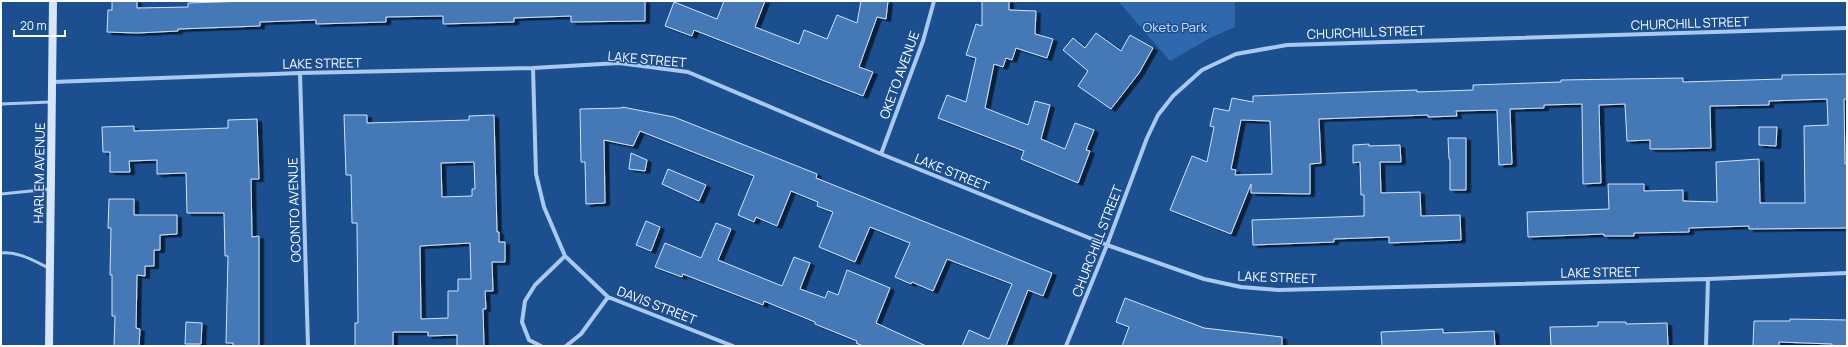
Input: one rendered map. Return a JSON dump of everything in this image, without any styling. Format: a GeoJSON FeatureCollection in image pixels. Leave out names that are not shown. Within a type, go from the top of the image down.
{"type":"FeatureCollection","features":[{"type":"Feature","properties":{"kind":"main road","name":"HARLEM AVENUE"},"geometry":{"type":"LineString","coordinates":[[48,346],[53,1]]}},
{"type":"Feature","properties":{"kind":"street","name":"OKETO AVENUE"},"geometry":{"type":"LineString","coordinates":[[880,154],[923,41],[934,1]]}},
{"type":"Feature","properties":{"kind":"street","name":"CHURCHILL STREET"},"geometry":{"type":"LineString","coordinates":[[1066,346],[1107,245],[1147,138],[1158,115],[1173,96],[1202,70],[1236,54],[1287,45],[1847,28]]}},
{"type":"Feature","properties":{"kind":"street","name":"LAKE STREET"},"geometry":{"type":"LineString","coordinates":[[52,82],[300,73],[533,68],[619,63],[688,72],[880,154],[1107,245],[1204,279],[1241,287],[1278,290],[1708,279],[1847,273]]}},
{"type":"Feature","properties":{"kind":"street","name":"DAVIS STREET"},"geometry":{"type":"LineString","coordinates":[[533,68],[536,174],[544,207],[565,256],[608,297],[733,346]]}},
{"type":"Feature","properties":{"kind":"street","name":"OCONTO AVENUE"},"geometry":{"type":"LineString","coordinates":[[300,73],[308,346]]}},
{"type":"Feature","properties":{"kind":"street"},"geometry":{"type":"LineString","coordinates":[[541,346],[529,340],[522,322],[525,300],[534,284],[565,256]]}},
{"type":"Feature","properties":{"kind":"street"},"geometry":{"type":"LineString","coordinates":[[1706,346],[1708,279]]}},
{"type":"Feature","properties":{"kind":"street"},"geometry":{"type":"LineString","coordinates":[[566,346],[581,334],[608,297]]}},
{"type":"Feature","properties":{"kind":"lane"},"geometry":{"type":"LineString","coordinates":[[1,104],[52,102]]}},
{"type":"Feature","properties":{"kind":"lane"},"geometry":{"type":"LineString","coordinates":[[1,194],[51,189]]}},
{"type":"Feature","properties":{"kind":"lane"},"geometry":{"type":"LineString","coordinates":[[1,253],[9,252],[16,254],[50,269]]}},
{"type":"Feature","properties":{"kind":"green space","name":"Oketo Park"},"geometry":{"type":"Polygon","coordinates":[[[1118,1],[1235,1],[1235,27],[1210,38],[1170,61],[1118,1]]]}},
{"type":"Feature","properties":{"kind":"building"},"geometry":{"type":"Polygon","coordinates":[[[112,1],[137,1],[137,8],[188,7],[188,3],[249,1],[645,1],[645,21],[571,22],[571,16],[514,18],[514,22],[443,24],[443,16],[386,17],[386,22],[316,24],[316,20],[260,22],[260,26],[178,29],[178,31],[137,33],[107,32],[108,10],[112,10],[112,1]]]}},
{"type":"Feature","properties":{"kind":"building"},"geometry":{"type":"Polygon","coordinates":[[[724,1],[765,1],[755,27],[799,44],[804,30],[827,39],[837,15],[857,23],[861,1],[888,1],[886,19],[877,17],[859,67],[873,72],[863,96],[694,30],[692,36],[665,26],[674,2],[717,19],[724,1]]]}},
{"type":"Feature","properties":{"kind":"building"},"geometry":{"type":"Polygon","coordinates":[[[982,1],[1009,1],[1009,10],[1036,11],[1035,34],[1053,39],[1047,58],[1016,48],[1012,60],[1006,58],[1003,67],[994,64],[985,108],[1028,125],[1035,101],[1050,105],[1041,139],[1065,149],[1075,123],[1094,130],[1086,150],[1090,151],[1078,183],[1021,159],[1024,151],[938,118],[947,95],[966,102],[976,58],[966,55],[976,24],[982,26],[982,1]]]}},
{"type":"Feature","properties":{"kind":"building"},"geometry":{"type":"Polygon","coordinates":[[[1096,33],[1121,51],[1130,35],[1153,48],[1139,73],[1111,109],[1078,86],[1088,71],[1063,50],[1073,38],[1085,48],[1096,33]]]}},
{"type":"Feature","properties":{"kind":"building"},"geometry":{"type":"Polygon","coordinates":[[[1847,74],[1847,99],[1844,99],[1845,164],[1847,164],[1847,228],[1749,229],[1749,226],[1689,228],[1689,232],[1634,233],[1634,236],[1604,236],[1604,234],[1528,237],[1527,212],[1609,209],[1608,184],[1644,184],[1644,191],[1683,190],[1683,201],[1717,202],[1716,162],[1759,159],[1760,203],[1805,203],[1804,126],[1828,125],[1827,99],[1769,101],[1769,105],[1710,106],[1711,148],[1650,149],[1650,140],[1627,141],[1625,104],[1599,105],[1601,183],[1583,184],[1582,104],[1544,105],[1544,108],[1510,109],[1512,164],[1499,165],[1497,110],[1456,111],[1457,116],[1428,117],[1428,115],[1319,119],[1321,163],[1310,164],[1310,194],[1251,193],[1251,184],[1231,234],[1170,210],[1192,156],[1207,162],[1214,127],[1210,126],[1214,108],[1229,111],[1232,98],[1253,102],[1253,96],[1417,90],[1417,92],[1473,90],[1473,85],[1561,82],[1561,80],[1683,78],[1683,82],[1782,79],[1782,75],[1847,74]],[[1241,120],[1231,169],[1236,170],[1235,175],[1272,174],[1270,121],[1241,120]]]}},
{"type":"Feature","properties":{"kind":"building"},"geometry":{"type":"Polygon","coordinates":[[[622,107],[674,117],[817,174],[816,178],[1052,273],[1043,296],[1028,290],[1006,346],[962,346],[969,330],[989,339],[1012,284],[947,259],[933,291],[912,282],[911,284],[895,277],[910,243],[870,227],[855,262],[819,247],[833,212],[817,206],[818,202],[791,191],[777,226],[756,217],[754,222],[738,215],[754,176],[640,131],[633,146],[604,140],[605,203],[586,204],[585,162],[581,162],[580,109],[622,107]]]}},
{"type":"Feature","properties":{"kind":"building"},"geometry":{"type":"Polygon","coordinates":[[[344,115],[367,115],[367,123],[469,120],[469,116],[494,115],[497,232],[499,232],[499,242],[505,242],[505,262],[492,262],[493,291],[485,291],[486,309],[483,309],[484,346],[457,346],[457,335],[428,336],[428,332],[393,332],[393,346],[355,346],[355,323],[358,323],[357,223],[352,223],[351,175],[346,175],[344,115]],[[474,162],[441,163],[442,197],[472,196],[472,189],[475,189],[474,162]],[[470,243],[420,246],[421,319],[448,318],[448,291],[458,291],[458,279],[471,279],[470,243]]]}},
{"type":"Feature","properties":{"kind":"building"},"geometry":{"type":"Polygon","coordinates":[[[257,119],[259,179],[251,179],[252,237],[259,236],[259,346],[233,346],[233,343],[226,343],[228,256],[225,256],[224,213],[187,213],[186,173],[157,174],[157,160],[129,161],[130,172],[110,172],[110,152],[103,152],[102,127],[134,126],[134,131],[228,128],[228,120],[257,119]]]}},
{"type":"Feature","properties":{"kind":"building"},"geometry":{"type":"Polygon","coordinates":[[[1759,127],[1777,127],[1776,146],[1759,145],[1759,127]]]}},
{"type":"Feature","properties":{"kind":"building"},"geometry":{"type":"Polygon","coordinates":[[[1448,138],[1466,138],[1466,190],[1450,190],[1448,138]]]}},
{"type":"Feature","properties":{"kind":"building"},"geometry":{"type":"Polygon","coordinates":[[[1369,144],[1369,146],[1400,145],[1401,162],[1380,162],[1381,193],[1420,192],[1421,216],[1460,215],[1461,240],[1389,243],[1389,237],[1334,239],[1334,242],[1253,245],[1252,220],[1364,216],[1364,195],[1361,195],[1360,162],[1353,163],[1353,145],[1369,144]]]}},
{"type":"Feature","properties":{"kind":"building"},"geometry":{"type":"Polygon","coordinates":[[[631,153],[647,160],[645,171],[629,169],[631,153]]]}},
{"type":"Feature","properties":{"kind":"building"},"geometry":{"type":"Polygon","coordinates":[[[668,169],[706,185],[699,201],[662,184],[668,169]]]}},
{"type":"Feature","properties":{"kind":"building"},"geometry":{"type":"Polygon","coordinates":[[[109,199],[134,199],[134,215],[177,215],[177,234],[160,235],[160,250],[154,250],[154,266],[145,266],[145,276],[137,275],[136,328],[140,329],[139,346],[114,346],[115,316],[112,316],[112,275],[110,275],[111,228],[108,228],[109,199]]]}},
{"type":"Feature","properties":{"kind":"building"},"geometry":{"type":"Polygon","coordinates":[[[646,221],[660,227],[651,251],[636,245],[646,221]]]}},
{"type":"Feature","properties":{"kind":"building"},"geometry":{"type":"Polygon","coordinates":[[[716,223],[731,229],[718,260],[782,286],[794,257],[810,263],[800,289],[825,298],[828,291],[838,295],[847,270],[890,288],[876,323],[926,346],[863,346],[856,343],[857,341],[764,301],[763,305],[683,274],[682,277],[655,267],[665,243],[701,258],[716,223]]]}},
{"type":"Feature","properties":{"kind":"building"},"geometry":{"type":"Polygon","coordinates":[[[1125,298],[1204,328],[1282,337],[1282,346],[1122,346],[1129,327],[1116,322],[1125,298]]]}},
{"type":"Feature","properties":{"kind":"building"},"geometry":{"type":"Polygon","coordinates":[[[1790,319],[1847,320],[1847,346],[1779,342],[1779,346],[1753,346],[1754,321],[1790,321],[1790,319]]]}},
{"type":"Feature","properties":{"kind":"building"},"geometry":{"type":"Polygon","coordinates":[[[186,322],[202,323],[201,344],[185,344],[186,322]]]}},
{"type":"Feature","properties":{"kind":"building"},"geometry":{"type":"Polygon","coordinates":[[[1598,322],[1626,322],[1626,324],[1667,323],[1668,346],[1551,346],[1550,327],[1598,326],[1598,322]]]}},
{"type":"Feature","properties":{"kind":"building"},"geometry":{"type":"Polygon","coordinates":[[[1443,329],[1443,333],[1494,331],[1495,346],[1382,346],[1381,332],[1443,329]]]}}]}
